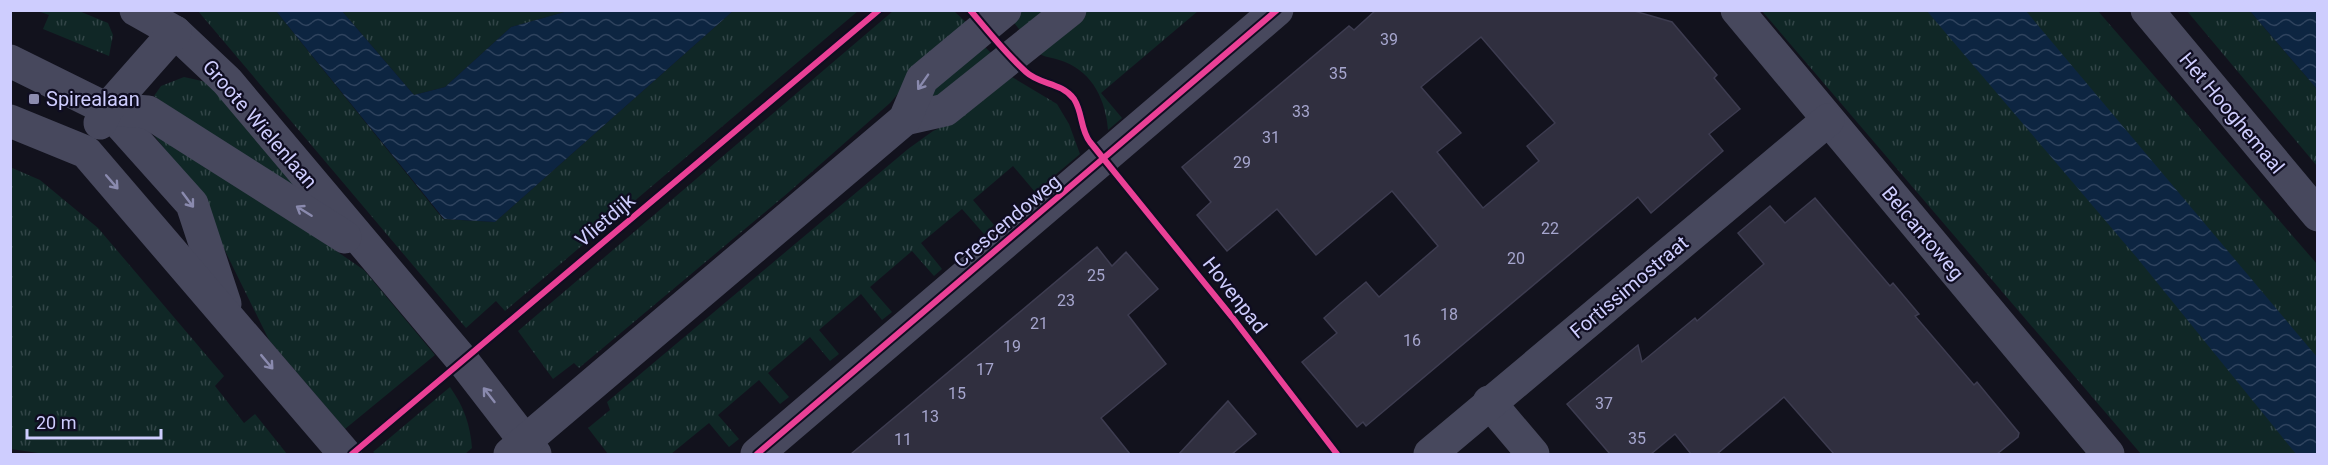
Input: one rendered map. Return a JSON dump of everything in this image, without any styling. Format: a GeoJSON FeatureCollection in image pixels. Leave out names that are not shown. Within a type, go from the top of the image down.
{"type":"FeatureCollection","features":[{"type":"Feature","properties":{"kind":"street","name":"Groote Wielenlaan"},"geometry":{"type":"LineString","coordinates":[[136,10],[175,32],[227,81],[463,362],[523,450]]}},
{"type":"Feature","properties":{"kind":"street"},"geometry":{"type":"LineString","coordinates":[[523,450],[904,119],[922,80],[1005,10]]}},
{"type":"Feature","properties":{"kind":"street"},"geometry":{"type":"LineString","coordinates":[[904,119],[945,110],[1070,10]]}},
{"type":"Feature","properties":{"kind":"street","name":"Crescendoweg"},"geometry":{"type":"LineString","coordinates":[[757,454],[1277,10]]}},
{"type":"Feature","properties":{"kind":"street","name":"Belcantoweg"},"geometry":{"type":"LineString","coordinates":[[1737,10],[2108,454]]}},
{"type":"Feature","properties":{"kind":"street","name":"Het Hooghemaal"},"geometry":{"type":"LineString","coordinates":[[2147,10],[2318,215]]}},
{"type":"Feature","properties":{"kind":"street"},"geometry":{"type":"LineString","coordinates":[[86,152],[107,109],[175,32]]}},
{"type":"Feature","properties":{"kind":"street","name":"Groote Wielenlaan"},"geometry":{"type":"LineString","coordinates":[[10,61],[107,109],[192,204],[229,317]]}},
{"type":"Feature","properties":{"kind":"street","name":"Groote Wielenlaan"},"geometry":{"type":"LineString","coordinates":[[107,109],[148,112],[371,253]]}},
{"type":"Feature","properties":{"kind":"street","name":"Fortissimostraat"},"geometry":{"type":"LineString","coordinates":[[1430,454],[1828,120]]}},
{"type":"Feature","properties":{"kind":"street","name":"Groote Wielenlaan"},"geometry":{"type":"LineString","coordinates":[[10,121],[86,152],[345,454]]}},
{"type":"Feature","properties":{"kind":"street"},"geometry":{"type":"LineString","coordinates":[[1490,402],[1533,454]]}},
{"type":"Feature","properties":{"kind":"green space"},"geometry":{"type":"Polygon","coordinates":[[[38,11],[79,11],[108,23],[113,35],[109,56],[43,29],[49,15],[38,11]]]}},
{"type":"Feature","properties":{"kind":"green space"},"geometry":{"type":"Polygon","coordinates":[[[198,11],[276,11],[443,219],[495,222],[733,11],[858,11],[505,311],[496,301],[466,328],[198,11]]]}},
{"type":"Feature","properties":{"kind":"green space"},"geometry":{"type":"Polygon","coordinates":[[[342,11],[568,11],[511,27],[445,87],[414,95],[342,11]]]}},
{"type":"Feature","properties":{"kind":"green space"},"geometry":{"type":"Polygon","coordinates":[[[893,11],[955,12],[967,23],[931,55],[890,103],[789,192],[579,368],[574,363],[553,379],[518,331],[893,11]]]}},
{"type":"Feature","properties":{"kind":"green space"},"geometry":{"type":"Polygon","coordinates":[[[1022,11],[1052,11],[1023,34],[1011,19],[1022,11]]]}},
{"type":"Feature","properties":{"kind":"green space"},"geometry":{"type":"Polygon","coordinates":[[[1085,11],[1198,11],[1101,93],[1122,118],[1108,130],[1101,99],[1083,73],[1062,61],[1039,54],[1085,11]]]}},
{"type":"Feature","properties":{"kind":"green space"},"geometry":{"type":"Polygon","coordinates":[[[1762,11],[2098,11],[2317,264],[2317,454],[2141,454],[1762,11]]]}},
{"type":"Feature","properties":{"kind":"green space"},"geometry":{"type":"Polygon","coordinates":[[[2187,11],[2250,11],[2317,89],[2317,166],[2187,11]]]}},
{"type":"Feature","properties":{"kind":"green space"},"geometry":{"type":"Polygon","coordinates":[[[984,46],[992,54],[940,103],[928,99],[944,76],[984,46]]]}},
{"type":"Feature","properties":{"kind":"green space"},"geometry":{"type":"Polygon","coordinates":[[[184,77],[211,83],[303,194],[299,195],[154,96],[161,86],[184,77]]]}},
{"type":"Feature","properties":{"kind":"green space"},"geometry":{"type":"Polygon","coordinates":[[[1012,77],[1057,104],[1069,124],[1080,154],[1035,192],[1013,166],[973,200],[994,225],[984,234],[962,209],[921,243],[942,269],[934,276],[912,251],[870,287],[892,312],[882,320],[861,294],[819,330],[839,354],[830,361],[810,337],[768,373],[789,397],[780,404],[759,380],[718,415],[739,439],[729,447],[709,423],[671,454],[608,454],[588,428],[610,410],[607,402],[908,149],[933,131],[957,120],[1012,77]]]}},
{"type":"Feature","properties":{"kind":"green space"},"geometry":{"type":"Polygon","coordinates":[[[147,121],[364,270],[435,355],[345,429],[269,340],[191,182],[145,124],[147,121]]]}},
{"type":"Feature","properties":{"kind":"green space"},"geometry":{"type":"Polygon","coordinates":[[[10,167],[40,180],[98,228],[224,376],[215,386],[244,423],[255,414],[287,454],[45,454],[11,449],[10,167]]]}},
{"type":"Feature","properties":{"kind":"green space"},"geometry":{"type":"Polygon","coordinates":[[[450,387],[463,409],[470,431],[472,448],[465,454],[376,454],[373,452],[450,387]]]}},
{"type":"Feature","properties":{"kind":"water"},"geometry":{"type":"Polygon","coordinates":[[[276,11],[342,11],[414,95],[445,87],[511,27],[568,11],[733,11],[495,222],[444,219],[276,11]]]}},
{"type":"Feature","properties":{"kind":"water"},"geometry":{"type":"Polygon","coordinates":[[[1927,11],[2026,11],[2317,357],[2317,454],[2296,454],[2138,259],[1927,11]]]}},
{"type":"Feature","properties":{"kind":"water"},"geometry":{"type":"Polygon","coordinates":[[[2250,11],[2317,11],[2317,89],[2250,11]]]}},
{"type":"Feature","properties":{"kind":"building"},"geometry":{"type":"Polygon","coordinates":[[[1376,10],[1631,10],[1672,22],[1717,75],[1714,78],[1740,109],[1709,134],[1723,151],[1651,213],[1638,197],[1366,426],[1363,422],[1357,427],[1302,362],[1337,333],[1324,318],[1341,303],[1366,282],[1379,297],[1438,246],[1392,191],[1316,255],[1277,209],[1227,251],[1197,215],[1211,202],[1182,167],[1349,26],[1354,30],[1376,10]],[[1481,37],[1421,87],[1461,133],[1437,152],[1483,208],[1539,161],[1527,146],[1555,123],[1481,37]]]}},
{"type":"Feature","properties":{"kind":"building"},"geometry":{"type":"Polygon","coordinates":[[[1815,198],[1890,286],[1893,283],[1919,314],[1915,316],[1974,385],[1977,382],[2019,433],[2018,437],[1997,454],[1834,454],[1784,397],[1717,454],[1691,454],[1675,434],[1651,454],[1610,454],[1567,404],[1638,345],[1642,362],[1695,318],[1697,321],[1764,264],[1738,233],[1770,206],[1785,223],[1815,198]]]}},
{"type":"Feature","properties":{"kind":"building"},"geometry":{"type":"Polygon","coordinates":[[[1097,247],[1112,266],[1126,252],[1158,289],[1128,315],[1166,364],[1101,418],[1130,454],[851,454],[1097,247]]]}},
{"type":"Feature","properties":{"kind":"building"},"geometry":{"type":"Polygon","coordinates":[[[1228,401],[1256,434],[1232,454],[1179,454],[1228,401]]]}},
{"type":"Feature","properties":{"kind":"cycle path","name":"Vlietdijk"},"geometry":{"type":"LineString","coordinates":[[352,454],[879,10]]}},
{"type":"Feature","properties":{"kind":"cycle path","name":"Hovenpad"},"geometry":{"type":"LineString","coordinates":[[970,10],[1026,72],[1063,89],[1074,99],[1090,142],[1232,317],[1337,454]]}},
{"type":"Feature","properties":{"kind":"cycle path"},"geometry":{"type":"LineString","coordinates":[[757,454],[1277,10]]}},
{"type":"Feature","properties":{"kind":"place","name":"Spirealaan"},"geometry":{"type":"Point","coordinates":[34,99]}}]}
